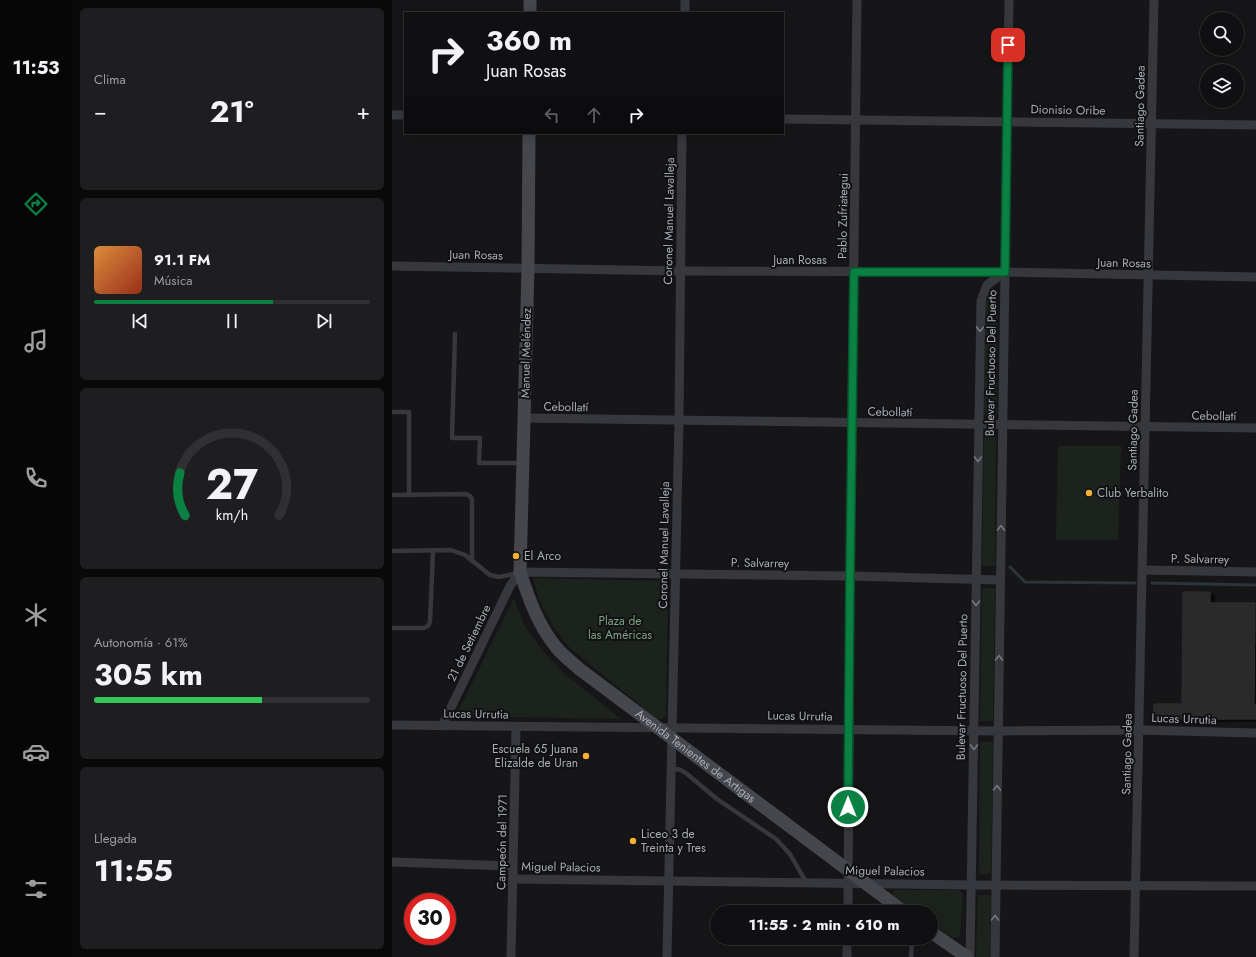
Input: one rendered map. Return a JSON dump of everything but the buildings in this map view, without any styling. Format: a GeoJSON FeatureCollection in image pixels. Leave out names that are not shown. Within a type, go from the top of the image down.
{"type":"FeatureCollection","features":[{"type":"Feature","properties":{"kind":"street"},"geometry":{"type":"LineString","coordinates":[[530,0],[530,12]]}},
{"type":"Feature","properties":{"kind":"street"},"geometry":{"type":"LineString","coordinates":[[684,12],[685,0]]}},
{"type":"Feature","properties":{"kind":"street","name":"Pablo Zufriategui"},"geometry":{"type":"LineString","coordinates":[[848,905],[848,729],[857,0]]}},
{"type":"Feature","properties":{"kind":"street"},"geometry":{"type":"LineString","coordinates":[[1005,272],[1008,0]]}},
{"type":"Feature","properties":{"kind":"street","name":"Santiago Gadea"},"geometry":{"type":"LineString","coordinates":[[1134,957],[1154,0]]}},
{"type":"Feature","properties":{"kind":"street"},"geometry":{"type":"LineString","coordinates":[[392,114],[404,115]]}},
{"type":"Feature","properties":{"kind":"street","name":"Dionisio Oribe"},"geometry":{"type":"LineString","coordinates":[[784,119],[1256,125]]}},
{"type":"Feature","properties":{"kind":"street","name":"Manuel Meléndez"},"geometry":{"type":"LineString","coordinates":[[520,572],[528,268],[529,134]]}},
{"type":"Feature","properties":{"kind":"street","name":"Coronel Manuel Lavalleja"},"geometry":{"type":"LineString","coordinates":[[667,957],[670,768],[679,420],[682,134]]}},
{"type":"Feature","properties":{"kind":"street","name":"Juan Rosas"},"geometry":{"type":"LineString","coordinates":[[392,266],[680,271],[1005,272],[1256,277]]}},
{"type":"Feature","properties":{"kind":"street","name":"Bulevar Fructuoso Del Puerto"},"geometry":{"type":"LineString","coordinates":[[968,957],[972,884],[981,301],[988,285],[1005,272]]}},
{"type":"Feature","properties":{"kind":"street","name":"Bulevar Fructuoso Del Puerto"},"geometry":{"type":"LineString","coordinates":[[995,957],[1005,272]]}},
{"type":"Feature","properties":{"kind":"street","name":"Cebollatí"},"geometry":{"type":"LineString","coordinates":[[524,418],[1256,428]]}},
{"type":"Feature","properties":{"kind":"street","name":"P. Salvarrey"},"geometry":{"type":"LineString","coordinates":[[1143,570],[1256,572]]}},
{"type":"Feature","properties":{"kind":"street","name":"P. Salvarrey"},"geometry":{"type":"LineString","coordinates":[[520,572],[850,576],[1000,580]]}},
{"type":"Feature","properties":{"kind":"street","name":"21 de Setiembre"},"geometry":{"type":"LineString","coordinates":[[442,726],[510,586],[520,572]]}},
{"type":"Feature","properties":{"kind":"street","name":"Avenida Tenientes de Artigas"},"geometry":{"type":"LineString","coordinates":[[520,572],[528,599],[539,623],[556,648],[578,668],[655,727],[672,732],[895,905]]}},
{"type":"Feature","properties":{"kind":"street","name":"Lucas Urrutia"},"geometry":{"type":"LineString","coordinates":[[392,725],[655,727]]}},
{"type":"Feature","properties":{"kind":"street","name":"Campeón del 1971"},"geometry":{"type":"LineString","coordinates":[[511,957],[516,727]]}},
{"type":"Feature","properties":{"kind":"street","name":"Lucas Urrutia"},"geometry":{"type":"LineString","coordinates":[[672,732],[848,729],[998,731],[1139,730],[1256,733]]}},
{"type":"Feature","properties":{"kind":"street","name":"Miguel Palacios"},"geometry":{"type":"LineString","coordinates":[[392,862],[513,866]]}},
{"type":"Feature","properties":{"kind":"street","name":"Miguel Palacios"},"geometry":{"type":"LineString","coordinates":[[513,879],[1256,886]]}},
{"type":"Feature","properties":{"kind":"street"},"geometry":{"type":"LineString","coordinates":[[938,938],[954,953],[968,957]]}},
{"type":"Feature","properties":{"kind":"street"},"geometry":{"type":"LineString","coordinates":[[847,957],[848,945]]}},
{"type":"Feature","properties":{"kind":"lane"},"geometry":{"type":"LineString","coordinates":[[455,334],[452,438],[480,438],[479,463],[523,463]]}},
{"type":"Feature","properties":{"kind":"lane"},"geometry":{"type":"LineString","coordinates":[[392,412],[409,412],[408,495]]}},
{"type":"Feature","properties":{"kind":"lane"},"geometry":{"type":"LineString","coordinates":[[392,495],[466,494],[470,496],[472,500],[472,561]]}},
{"type":"Feature","properties":{"kind":"lane"},"geometry":{"type":"LineString","coordinates":[[392,551],[451,550],[465,555],[484,571],[494,576],[499,577],[520,572]]}},
{"type":"Feature","properties":{"kind":"lane"},"geometry":{"type":"LineString","coordinates":[[392,628],[424,628],[428,626],[430,622],[433,551]]}},
{"type":"Feature","properties":{"kind":"lane"},"geometry":{"type":"LineString","coordinates":[[670,768],[681,770],[687,774],[717,799],[776,839],[790,854],[806,882]]}},
{"type":"Feature","properties":{"kind":"lane"},"geometry":{"type":"LineString","coordinates":[[911,957],[912,945]]}},
{"type":"Feature","properties":{"kind":"green space"},"geometry":{"type":"Polygon","coordinates":[[[985,300],[998,300],[997,415],[984,415],[985,300]]]}},
{"type":"Feature","properties":{"kind":"green space"},"geometry":{"type":"Polygon","coordinates":[[[984,437],[996,437],[995,566],[982,566],[984,437]]]}},
{"type":"Feature","properties":{"kind":"green space","name":"Club Yerbalito"},"geometry":{"type":"Polygon","coordinates":[[[1058,446],[1121,446],[1118,540],[1056,540],[1058,446]]]}},
{"type":"Feature","properties":{"kind":"green space","name":"Plaza de las Américas"},"geometry":{"type":"Polygon","coordinates":[[[534,578],[665,581],[668,587],[666,717],[658,720],[569,647],[555,629],[541,604],[534,578]]]}},
{"type":"Feature","properties":{"kind":"green space"},"geometry":{"type":"Polygon","coordinates":[[[982,588],[995,588],[993,721],[980,721],[982,588]]]}},
{"type":"Feature","properties":{"kind":"green space"},"geometry":{"type":"Polygon","coordinates":[[[514,598],[524,625],[541,649],[565,674],[621,719],[456,716],[514,598]]]}},
{"type":"Feature","properties":{"kind":"green space"},"geometry":{"type":"Polygon","coordinates":[[[980,742],[993,742],[991,874],[979,874],[980,742]]]}},
{"type":"Feature","properties":{"kind":"green space"},"geometry":{"type":"Polygon","coordinates":[[[895,890],[959,890],[963,894],[960,936],[953,938],[938,928],[938,905],[906,905],[894,897],[893,894],[895,890]]]}},
{"type":"Feature","properties":{"kind":"green space"},"geometry":{"type":"Polygon","coordinates":[[[978,895],[991,895],[990,957],[976,957],[978,895]]]}},
{"type":"Feature","properties":{"kind":"waterway"},"geometry":{"type":"LineString","coordinates":[[1010,567],[1025,582],[1135,583]]}},
{"type":"Feature","properties":{"kind":"waterway"},"geometry":{"type":"LineString","coordinates":[[1152,583],[1256,585]]}},
{"type":"Feature","properties":{"kind":"place","name":"Club Yerbalito"},"geometry":{"type":"Point","coordinates":[1089,493]}},
{"type":"Feature","properties":{"kind":"place","name":"El Arco"},"geometry":{"type":"Point","coordinates":[516,556]}},
{"type":"Feature","properties":{"kind":"place","name":"Escuela 65 Juana Elizalde de Uran"},"geometry":{"type":"Point","coordinates":[586,756]}},
{"type":"Feature","properties":{"kind":"place","name":"Liceo 3 de Treinta y Tres"},"geometry":{"type":"Point","coordinates":[633,841]}},
{"type":"Feature","properties":{"kind":"route"},"geometry":{"type":"LineString","coordinates":[[848,807],[854,272],[1005,272],[1008,45]]}}]}
